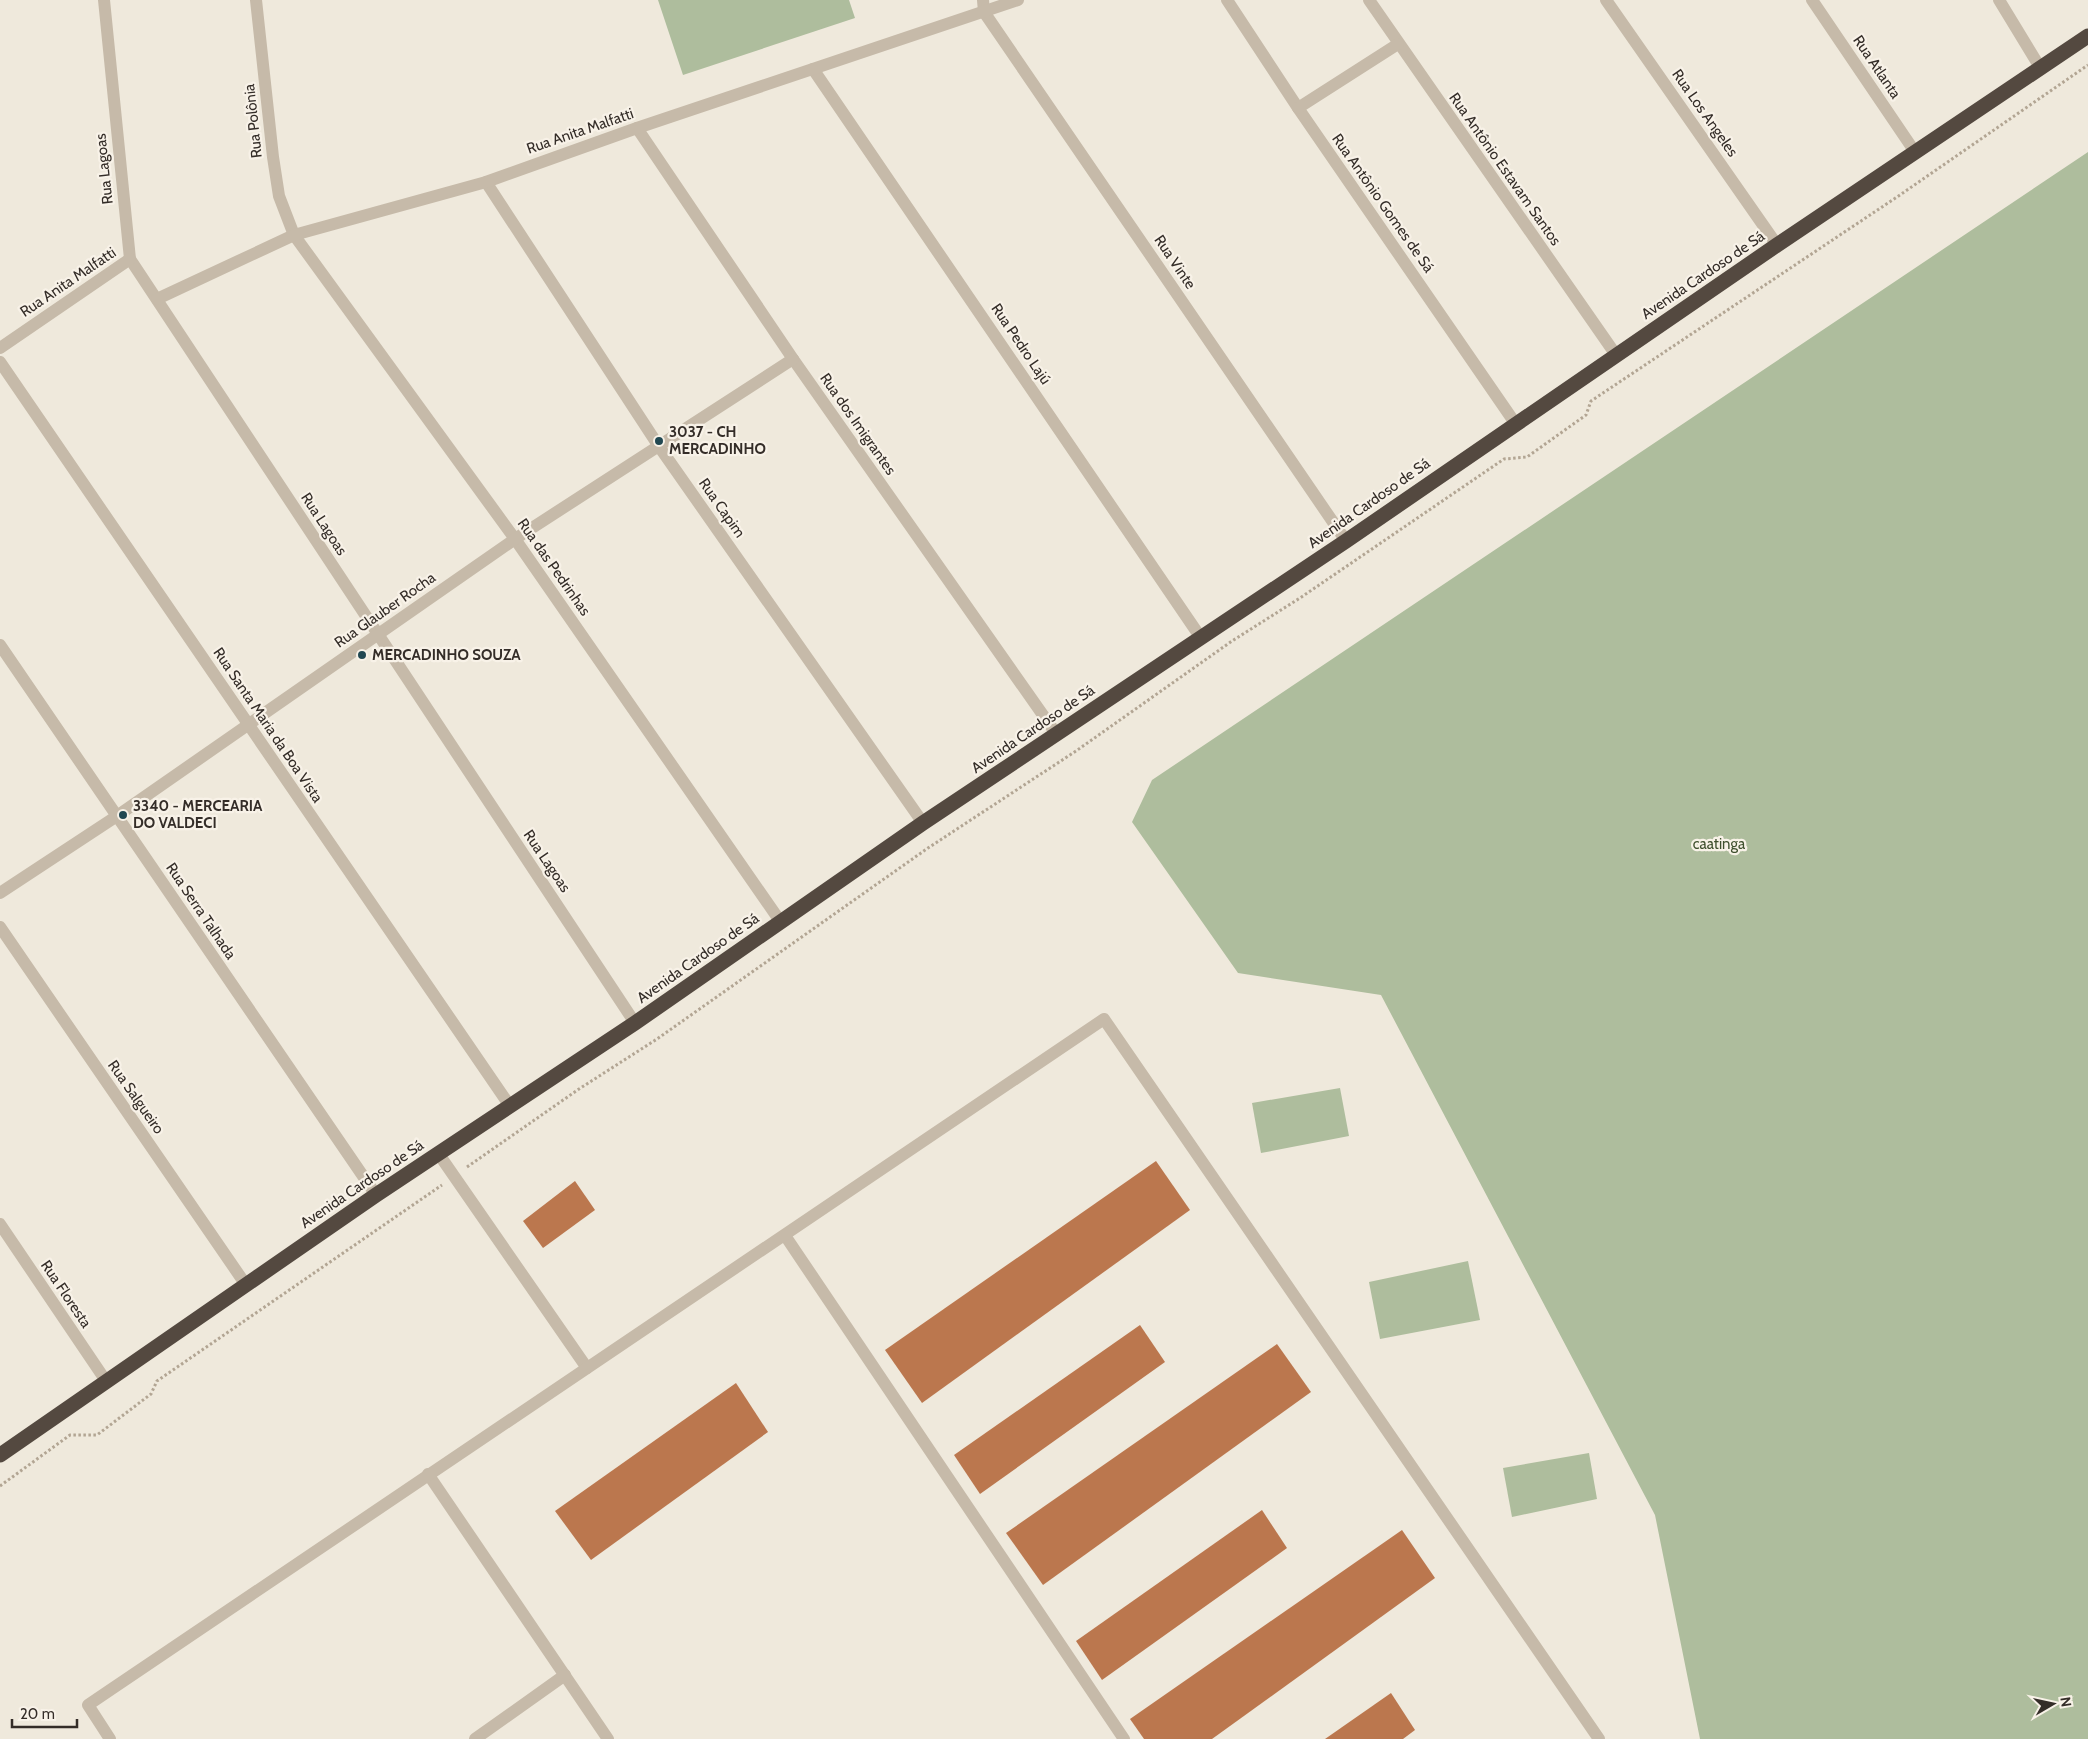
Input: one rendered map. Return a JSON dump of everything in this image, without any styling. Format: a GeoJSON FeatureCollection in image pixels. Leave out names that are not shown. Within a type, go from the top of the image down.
{"type":"FeatureCollection","features":[{"type":"Feature","properties":{"kind":"highway","name":"Avenida Cardoso de Sá"},"geometry":{"type":"LineString","coordinates":[[0,1455],[376,1195],[635,1023],[923,823],[1346,541],[1515,423],[2088,36]]}},
{"type":"Feature","properties":{"kind":"street","name":"Rua Lagoas"},"geometry":{"type":"LineString","coordinates":[[104,0],[130,259],[635,1023]]}},
{"type":"Feature","properties":{"kind":"street","name":"Rua Polônia"},"geometry":{"type":"LineString","coordinates":[[256,0],[274,164],[280,196],[294,236]]}},
{"type":"Feature","properties":{"kind":"street","name":"Rua Anita Malfatti"},"geometry":{"type":"LineString","coordinates":[[157,299],[294,236],[486,182],[637,128],[813,69],[984,6],[1018,0]]}},
{"type":"Feature","properties":{"kind":"street","name":"Rua Antônio Gomes de Sá"},"geometry":{"type":"LineString","coordinates":[[1227,0],[1298,108],[1515,423]]}},
{"type":"Feature","properties":{"kind":"street","name":"Rua Antônio Estavam Santos"},"geometry":{"type":"LineString","coordinates":[[1369,0],[1616,355]]}},
{"type":"Feature","properties":{"kind":"street","name":"Rua Los Angeles"},"geometry":{"type":"LineString","coordinates":[[1606,0],[1777,245]]}},
{"type":"Feature","properties":{"kind":"street","name":"Rua Atlanta"},"geometry":{"type":"LineString","coordinates":[[1812,0],[1915,152]]}},
{"type":"Feature","properties":{"kind":"street"},"geometry":{"type":"LineString","coordinates":[[1999,0],[2041,69]]}},
{"type":"Feature","properties":{"kind":"street","name":"Rua Vinte"},"geometry":{"type":"LineString","coordinates":[[984,6],[1346,541]]}},
{"type":"Feature","properties":{"kind":"street"},"geometry":{"type":"LineString","coordinates":[[1298,108],[1398,44]]}},
{"type":"Feature","properties":{"kind":"street","name":"Rua Pedro Lajú"},"geometry":{"type":"LineString","coordinates":[[813,69],[1202,638]]}},
{"type":"Feature","properties":{"kind":"street","name":"Rua dos Imigrantes"},"geometry":{"type":"LineString","coordinates":[[637,128],[792,359],[1057,735]]}},
{"type":"Feature","properties":{"kind":"street","name":"Rua Capim"},"geometry":{"type":"LineString","coordinates":[[486,182],[658,445],[923,823]]}},
{"type":"Feature","properties":{"kind":"street","name":"Rua das Pedrinhas"},"geometry":{"type":"LineString","coordinates":[[294,236],[515,539],[780,921]]}},
{"type":"Feature","properties":{"kind":"street","name":"Rua Anita Malfatti"},"geometry":{"type":"LineString","coordinates":[[0,348],[130,259]]}},
{"type":"Feature","properties":{"kind":"street","name":"Rua Glauber Rocha"},"geometry":{"type":"LineString","coordinates":[[0,893],[117,816],[515,539],[792,359]]}},
{"type":"Feature","properties":{"kind":"street","name":"Rua Santa Maria da Boa Vista"},"geometry":{"type":"LineString","coordinates":[[0,362],[510,1106]]}},
{"type":"Feature","properties":{"kind":"street","name":"Rua Serra Talhada"},"geometry":{"type":"LineString","coordinates":[[0,645],[376,1195]]}},
{"type":"Feature","properties":{"kind":"street","name":"Rua Salgueiro"},"geometry":{"type":"LineString","coordinates":[[0,927],[246,1284]]}},
{"type":"Feature","properties":{"kind":"street"},"geometry":{"type":"LineString","coordinates":[[110,1739],[88,1705],[428,1474],[786,1237],[1104,1020],[1598,1739]]}},
{"type":"Feature","properties":{"kind":"street"},"geometry":{"type":"LineString","coordinates":[[438,1153],[587,1368]]}},
{"type":"Feature","properties":{"kind":"street","name":"Rua Floresta"},"geometry":{"type":"LineString","coordinates":[[0,1224],[106,1381]]}},
{"type":"Feature","properties":{"kind":"street"},"geometry":{"type":"LineString","coordinates":[[786,1237],[1124,1739]]}},
{"type":"Feature","properties":{"kind":"street"},"geometry":{"type":"LineString","coordinates":[[428,1474],[608,1739]]}},
{"type":"Feature","properties":{"kind":"street"},"geometry":{"type":"LineString","coordinates":[[475,1739],[565,1675]]}},
{"type":"Feature","properties":{"kind":"path"},"geometry":{"type":"LineString","coordinates":[[0,1486],[70,1435],[97,1434],[151,1394],[157,1381],[579,1089],[657,1039],[920,853],[1076,751],[1232,642],[1504,459],[1527,457],[1586,415],[1591,401],[1905,191],[2088,64]]}},
{"type":"Feature","properties":{"kind":"green space"},"geometry":{"type":"Polygon","coordinates":[[[658,0],[849,0],[855,18],[683,75],[658,0]]]}},
{"type":"Feature","properties":{"kind":"green space","name":"caatinga"},"geometry":{"type":"Polygon","coordinates":[[[2088,152],[2088,1739],[1700,1739],[1655,1515],[1381,995],[1238,973],[1132,822],[1152,780],[2088,152]]]}},
{"type":"Feature","properties":{"kind":"green space"},"geometry":{"type":"Polygon","coordinates":[[[1340,1088],[1349,1136],[1261,1153],[1252,1103],[1340,1088]]]}},
{"type":"Feature","properties":{"kind":"green space"},"geometry":{"type":"Polygon","coordinates":[[[1468,1261],[1480,1320],[1380,1339],[1369,1282],[1468,1261]]]}},
{"type":"Feature","properties":{"kind":"green space"},"geometry":{"type":"Polygon","coordinates":[[[1589,1453],[1597,1499],[1512,1517],[1503,1468],[1589,1453]]]}},
{"type":"Feature","properties":{"kind":"building"},"geometry":{"type":"Polygon","coordinates":[[[1156,1161],[1190,1210],[922,1403],[885,1350],[1156,1161]]]}},
{"type":"Feature","properties":{"kind":"building"},"geometry":{"type":"Polygon","coordinates":[[[575,1181],[595,1210],[543,1248],[523,1221],[575,1181]]]}},
{"type":"Feature","properties":{"kind":"building"},"geometry":{"type":"Polygon","coordinates":[[[1140,1325],[1165,1362],[980,1494],[954,1455],[1140,1325]]]}},
{"type":"Feature","properties":{"kind":"building"},"geometry":{"type":"Polygon","coordinates":[[[1277,1344],[1311,1392],[1043,1585],[1006,1533],[1277,1344]]]}},
{"type":"Feature","properties":{"kind":"building"},"geometry":{"type":"Polygon","coordinates":[[[736,1383],[768,1432],[591,1560],[555,1511],[736,1383]]]}},
{"type":"Feature","properties":{"kind":"building"},"geometry":{"type":"Polygon","coordinates":[[[1262,1510],[1287,1548],[1102,1680],[1076,1641],[1262,1510]]]}},
{"type":"Feature","properties":{"kind":"building"},"geometry":{"type":"Polygon","coordinates":[[[1402,1530],[1435,1578],[1212,1739],[1144,1739],[1130,1719],[1402,1530]]]}},
{"type":"Feature","properties":{"kind":"building"},"geometry":{"type":"Polygon","coordinates":[[[1391,1693],[1415,1730],[1403,1739],[1325,1739],[1391,1693]]]}},
{"type":"Feature","properties":{"kind":"place","name":"3037 - CH MERCADINHO"},"geometry":{"type":"Point","coordinates":[659,441]}},
{"type":"Feature","properties":{"kind":"place","name":"MERCADINHO SOUZA"},"geometry":{"type":"Point","coordinates":[362,655]}},
{"type":"Feature","properties":{"kind":"place","name":"3340 - MERCEARIA DO VALDECI"},"geometry":{"type":"Point","coordinates":[123,815]}}]}
